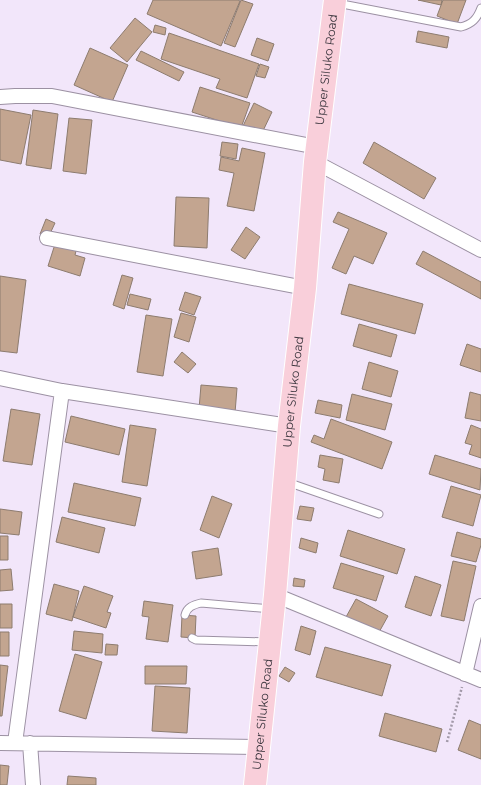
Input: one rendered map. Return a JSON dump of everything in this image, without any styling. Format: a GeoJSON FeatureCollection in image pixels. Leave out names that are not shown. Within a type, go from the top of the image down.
{"type":"FeatureCollection","features":[{"type":"Feature","properties":{"kind":"main road","name":"Upper Siluko Road"},"geometry":{"type":"LineString","coordinates":[[255,785],[275,602],[289,426],[305,288],[316,155],[335,1]]}},
{"type":"Feature","properties":{"kind":"street"},"geometry":{"type":"LineString","coordinates":[[0,97],[52,96],[316,155],[481,250]]}},
{"type":"Feature","properties":{"kind":"street"},"geometry":{"type":"LineString","coordinates":[[47,238],[305,288]]}},
{"type":"Feature","properties":{"kind":"street"},"geometry":{"type":"LineString","coordinates":[[0,378],[62,391],[289,426]]}},
{"type":"Feature","properties":{"kind":"street"},"geometry":{"type":"LineString","coordinates":[[15,743],[62,391]]}},
{"type":"Feature","properties":{"kind":"street"},"geometry":{"type":"LineString","coordinates":[[275,602],[481,680]]}},
{"type":"Feature","properties":{"kind":"street"},"geometry":{"type":"LineString","coordinates":[[465,674],[481,606]]}},
{"type":"Feature","properties":{"kind":"street"},"geometry":{"type":"LineString","coordinates":[[0,743],[259,747]]}},
{"type":"Feature","properties":{"kind":"street"},"geometry":{"type":"LineString","coordinates":[[30,743],[32,785]]}},
{"type":"Feature","properties":{"kind":"lane"},"geometry":{"type":"LineString","coordinates":[[335,1],[461,27],[470,24],[478,17],[481,8]]}},
{"type":"Feature","properties":{"kind":"lane"},"geometry":{"type":"LineString","coordinates":[[285,482],[379,514]]}},
{"type":"Feature","properties":{"kind":"lane"},"geometry":{"type":"LineString","coordinates":[[185,616],[192,606],[201,603],[275,602]]}},
{"type":"Feature","properties":{"kind":"lane"},"geometry":{"type":"LineString","coordinates":[[192,638],[196,640],[270,642]]}},
{"type":"Feature","properties":{"kind":"path"},"geometry":{"type":"LineString","coordinates":[[447,742],[465,674]]}},
{"type":"Feature","properties":{"kind":"building"},"geometry":{"type":"Polygon","coordinates":[[[153,0],[240,1],[221,46],[147,14],[153,0]]]}},
{"type":"Feature","properties":{"kind":"building"},"geometry":{"type":"Polygon","coordinates":[[[241,0],[253,4],[235,47],[224,43],[241,0]]]}},
{"type":"Feature","properties":{"kind":"building"},"geometry":{"type":"Polygon","coordinates":[[[418,0],[442,0],[441,5],[418,0]]]}},
{"type":"Feature","properties":{"kind":"building"},"geometry":{"type":"Polygon","coordinates":[[[443,0],[466,0],[457,24],[437,16],[443,0]]]}},
{"type":"Feature","properties":{"kind":"building"},"geometry":{"type":"Polygon","coordinates":[[[135,18],[152,32],[127,62],[110,48],[135,18]]]}},
{"type":"Feature","properties":{"kind":"building"},"geometry":{"type":"Polygon","coordinates":[[[155,25],[166,28],[165,35],[153,32],[155,25]]]}},
{"type":"Feature","properties":{"kind":"building"},"geometry":{"type":"Polygon","coordinates":[[[418,31],[449,37],[447,48],[416,42],[418,31]]]}},
{"type":"Feature","properties":{"kind":"building"},"geometry":{"type":"Polygon","coordinates":[[[169,33],[259,64],[247,98],[216,88],[220,79],[161,59],[169,33]]]}},
{"type":"Feature","properties":{"kind":"building"},"geometry":{"type":"Polygon","coordinates":[[[257,38],[274,44],[268,61],[251,55],[257,38]]]}},
{"type":"Feature","properties":{"kind":"building"},"geometry":{"type":"Polygon","coordinates":[[[90,48],[128,65],[112,102],[74,85],[90,48]]]}},
{"type":"Feature","properties":{"kind":"building"},"geometry":{"type":"Polygon","coordinates":[[[141,51],[184,72],[179,81],[136,60],[141,51]]]}},
{"type":"Feature","properties":{"kind":"building"},"geometry":{"type":"Polygon","coordinates":[[[260,64],[269,67],[265,78],[256,76],[260,64]]]}},
{"type":"Feature","properties":{"kind":"building"},"geometry":{"type":"Polygon","coordinates":[[[200,87],[250,103],[241,128],[192,112],[200,87]]]}},
{"type":"Feature","properties":{"kind":"building"},"geometry":{"type":"Polygon","coordinates":[[[254,103],[272,112],[261,135],[243,126],[254,103]]]}},
{"type":"Feature","properties":{"kind":"building"},"geometry":{"type":"Polygon","coordinates":[[[0,109],[31,115],[21,164],[0,160],[0,109]]]}},
{"type":"Feature","properties":{"kind":"building"},"geometry":{"type":"Polygon","coordinates":[[[33,110],[58,114],[51,169],[26,165],[33,110]]]}},
{"type":"Feature","properties":{"kind":"building"},"geometry":{"type":"Polygon","coordinates":[[[69,118],[92,120],[86,174],[63,171],[69,118]]]}},
{"type":"Feature","properties":{"kind":"building"},"geometry":{"type":"Polygon","coordinates":[[[222,142],[238,144],[236,159],[220,156],[222,142]]]}},
{"type":"Feature","properties":{"kind":"building"},"geometry":{"type":"Polygon","coordinates":[[[374,142],[436,178],[424,199],[363,163],[374,142]]]}},
{"type":"Feature","properties":{"kind":"building"},"geometry":{"type":"Polygon","coordinates":[[[242,148],[265,153],[254,211],[227,206],[234,173],[219,170],[221,157],[239,161],[242,148]]]}},
{"type":"Feature","properties":{"kind":"building"},"geometry":{"type":"Polygon","coordinates":[[[176,197],[209,198],[207,248],[174,246],[176,197]]]}},
{"type":"Feature","properties":{"kind":"building"},"geometry":{"type":"Polygon","coordinates":[[[338,212],[387,233],[373,264],[354,256],[346,274],[332,268],[349,229],[333,222],[338,212]]]}},
{"type":"Feature","properties":{"kind":"building"},"geometry":{"type":"Polygon","coordinates":[[[46,219],[55,223],[48,238],[40,234],[46,219]]]}},
{"type":"Feature","properties":{"kind":"building"},"geometry":{"type":"Polygon","coordinates":[[[246,227],[260,237],[245,259],[231,250],[246,227]]]}},
{"type":"Feature","properties":{"kind":"building"},"geometry":{"type":"Polygon","coordinates":[[[56,241],[77,247],[75,255],[85,258],[80,276],[48,266],[56,241]]]}},
{"type":"Feature","properties":{"kind":"building"},"geometry":{"type":"Polygon","coordinates":[[[423,251],[481,282],[481,299],[416,264],[423,251]]]}},
{"type":"Feature","properties":{"kind":"building"},"geometry":{"type":"Polygon","coordinates":[[[122,275],[133,278],[124,309],[113,305],[122,275]]]}},
{"type":"Feature","properties":{"kind":"building"},"geometry":{"type":"Polygon","coordinates":[[[0,276],[26,280],[17,353],[0,351],[0,276]]]}},
{"type":"Feature","properties":{"kind":"building"},"geometry":{"type":"Polygon","coordinates":[[[349,284],[423,304],[415,334],[341,314],[349,284]]]}},
{"type":"Feature","properties":{"kind":"building"},"geometry":{"type":"Polygon","coordinates":[[[185,292],[201,297],[194,315],[179,310],[185,292]]]}},
{"type":"Feature","properties":{"kind":"building"},"geometry":{"type":"Polygon","coordinates":[[[130,294],[151,299],[148,310],[127,305],[130,294]]]}},
{"type":"Feature","properties":{"kind":"building"},"geometry":{"type":"Polygon","coordinates":[[[181,313],[196,317],[189,342],[174,337],[181,313]]]}},
{"type":"Feature","properties":{"kind":"building"},"geometry":{"type":"Polygon","coordinates":[[[146,315],[172,319],[163,376],[137,372],[146,315]]]}},
{"type":"Feature","properties":{"kind":"building"},"geometry":{"type":"Polygon","coordinates":[[[359,324],[397,335],[391,357],[353,346],[359,324]]]}},
{"type":"Feature","properties":{"kind":"building"},"geometry":{"type":"Polygon","coordinates":[[[467,344],[481,349],[481,372],[460,365],[467,344]]]}},
{"type":"Feature","properties":{"kind":"building"},"geometry":{"type":"Polygon","coordinates":[[[182,352],[196,364],[188,373],[174,362],[182,352]]]}},
{"type":"Feature","properties":{"kind":"building"},"geometry":{"type":"Polygon","coordinates":[[[369,362],[398,371],[391,397],[362,389],[369,362]]]}},
{"type":"Feature","properties":{"kind":"building"},"geometry":{"type":"Polygon","coordinates":[[[201,385],[237,388],[235,413],[199,409],[201,385]]]}},
{"type":"Feature","properties":{"kind":"building"},"geometry":{"type":"Polygon","coordinates":[[[470,392],[481,395],[481,421],[465,418],[470,392]]]}},
{"type":"Feature","properties":{"kind":"building"},"geometry":{"type":"Polygon","coordinates":[[[352,394],[392,404],[385,430],[346,420],[352,394]]]}},
{"type":"Feature","properties":{"kind":"building"},"geometry":{"type":"Polygon","coordinates":[[[318,400],[342,405],[340,418],[315,413],[318,400]]]}},
{"type":"Feature","properties":{"kind":"building"},"geometry":{"type":"Polygon","coordinates":[[[11,409],[40,414],[32,465],[3,461],[11,409]]]}},
{"type":"Feature","properties":{"kind":"building"},"geometry":{"type":"Polygon","coordinates":[[[71,416],[125,429],[119,455],[65,442],[71,416]]]}},
{"type":"Feature","properties":{"kind":"building"},"geometry":{"type":"Polygon","coordinates":[[[331,419],[392,442],[382,469],[311,442],[314,435],[324,439],[331,419]]]}},
{"type":"Feature","properties":{"kind":"building"},"geometry":{"type":"Polygon","coordinates":[[[130,425],[156,429],[147,486],[122,482],[130,425]]]}},
{"type":"Feature","properties":{"kind":"building"},"geometry":{"type":"Polygon","coordinates":[[[471,425],[481,429],[481,458],[469,454],[472,445],[465,443],[471,425]]]}},
{"type":"Feature","properties":{"kind":"building"},"geometry":{"type":"Polygon","coordinates":[[[320,455],[343,459],[339,483],[323,480],[325,469],[318,467],[320,455]]]}},
{"type":"Feature","properties":{"kind":"building"},"geometry":{"type":"Polygon","coordinates":[[[435,455],[481,469],[480,490],[429,474],[435,455]]]}},
{"type":"Feature","properties":{"kind":"building"},"geometry":{"type":"Polygon","coordinates":[[[74,483],[141,498],[135,526],[68,512],[74,483]]]}},
{"type":"Feature","properties":{"kind":"building"},"geometry":{"type":"Polygon","coordinates":[[[451,486],[481,495],[473,526],[442,517],[451,486]]]}},
{"type":"Feature","properties":{"kind":"building"},"geometry":{"type":"Polygon","coordinates":[[[212,496],[232,504],[219,538],[200,530],[212,496]]]}},
{"type":"Feature","properties":{"kind":"building"},"geometry":{"type":"Polygon","coordinates":[[[300,506],[314,508],[311,521],[297,519],[300,506]]]}},
{"type":"Feature","properties":{"kind":"building"},"geometry":{"type":"Polygon","coordinates":[[[0,509],[22,512],[19,535],[0,533],[0,509]]]}},
{"type":"Feature","properties":{"kind":"building"},"geometry":{"type":"Polygon","coordinates":[[[62,517],[105,528],[99,553],[56,542],[62,517]]]}},
{"type":"Feature","properties":{"kind":"building"},"geometry":{"type":"Polygon","coordinates":[[[348,530],[405,549],[397,574],[340,556],[348,530]]]}},
{"type":"Feature","properties":{"kind":"building"},"geometry":{"type":"Polygon","coordinates":[[[457,532],[481,539],[481,545],[476,562],[451,556],[457,532]]]}},
{"type":"Feature","properties":{"kind":"building"},"geometry":{"type":"Polygon","coordinates":[[[0,536],[8,536],[8,560],[0,560],[0,536]]]}},
{"type":"Feature","properties":{"kind":"building"},"geometry":{"type":"Polygon","coordinates":[[[301,538],[318,543],[316,553],[299,548],[301,538]]]}},
{"type":"Feature","properties":{"kind":"building"},"geometry":{"type":"Polygon","coordinates":[[[218,548],[222,575],[196,579],[192,552],[218,548]]]}},
{"type":"Feature","properties":{"kind":"building"},"geometry":{"type":"Polygon","coordinates":[[[453,561],[476,566],[464,621],[441,616],[453,561]]]}},
{"type":"Feature","properties":{"kind":"building"},"geometry":{"type":"Polygon","coordinates":[[[341,563],[384,576],[376,601],[333,588],[341,563]]]}},
{"type":"Feature","properties":{"kind":"building"},"geometry":{"type":"Polygon","coordinates":[[[11,569],[13,590],[0,591],[0,570],[11,569]]]}},
{"type":"Feature","properties":{"kind":"building"},"geometry":{"type":"Polygon","coordinates":[[[415,576],[441,585],[431,616],[405,607],[415,576]]]}},
{"type":"Feature","properties":{"kind":"building"},"geometry":{"type":"Polygon","coordinates":[[[294,578],[305,580],[304,587],[293,586],[294,578]]]}},
{"type":"Feature","properties":{"kind":"building"},"geometry":{"type":"Polygon","coordinates":[[[54,584],[79,591],[72,621],[46,614],[54,584]]]}},
{"type":"Feature","properties":{"kind":"building"},"geometry":{"type":"Polygon","coordinates":[[[84,586],[113,596],[107,612],[111,613],[106,628],[73,617],[84,586]]]}},
{"type":"Feature","properties":{"kind":"building"},"geometry":{"type":"Polygon","coordinates":[[[356,599],[388,616],[378,634],[346,617],[356,599]]]}},
{"type":"Feature","properties":{"kind":"building"},"geometry":{"type":"Polygon","coordinates":[[[144,601],[173,605],[168,642],[146,639],[149,617],[142,616],[144,601]]]}},
{"type":"Feature","properties":{"kind":"building"},"geometry":{"type":"Polygon","coordinates":[[[0,604],[12,604],[12,628],[0,628],[0,604]]]}},
{"type":"Feature","properties":{"kind":"building"},"geometry":{"type":"Polygon","coordinates":[[[182,615],[196,616],[195,638],[181,637],[182,615]]]}},
{"type":"Feature","properties":{"kind":"building"},"geometry":{"type":"Polygon","coordinates":[[[301,626],[316,631],[310,655],[295,650],[301,626]]]}},
{"type":"Feature","properties":{"kind":"building"},"geometry":{"type":"Polygon","coordinates":[[[74,631],[103,634],[102,653],[72,650],[74,631]]]}},
{"type":"Feature","properties":{"kind":"building"},"geometry":{"type":"Polygon","coordinates":[[[0,632],[9,632],[9,656],[0,656],[0,632]]]}},
{"type":"Feature","properties":{"kind":"building"},"geometry":{"type":"Polygon","coordinates":[[[106,644],[118,645],[117,655],[105,655],[106,644]]]}},
{"type":"Feature","properties":{"kind":"building"},"geometry":{"type":"Polygon","coordinates":[[[325,647],[391,665],[382,696],[316,677],[325,647]]]}},
{"type":"Feature","properties":{"kind":"building"},"geometry":{"type":"Polygon","coordinates":[[[75,654],[102,662],[86,719],[59,711],[75,654]]]}},
{"type":"Feature","properties":{"kind":"building"},"geometry":{"type":"Polygon","coordinates":[[[0,665],[8,666],[2,716],[0,716],[0,665]]]}},
{"type":"Feature","properties":{"kind":"building"},"geometry":{"type":"Polygon","coordinates":[[[145,666],[187,666],[186,684],[145,684],[145,666]]]}},
{"type":"Feature","properties":{"kind":"building"},"geometry":{"type":"Polygon","coordinates":[[[285,667],[295,673],[289,682],[279,676],[285,667]]]}},
{"type":"Feature","properties":{"kind":"building"},"geometry":{"type":"Polygon","coordinates":[[[155,686],[190,688],[187,733],[152,731],[155,686]]]}},
{"type":"Feature","properties":{"kind":"building"},"geometry":{"type":"Polygon","coordinates":[[[385,713],[442,729],[436,752],[379,736],[385,713]]]}},
{"type":"Feature","properties":{"kind":"building"},"geometry":{"type":"Polygon","coordinates":[[[469,720],[481,725],[481,759],[458,750],[469,720]]]}},
{"type":"Feature","properties":{"kind":"building"},"geometry":{"type":"Polygon","coordinates":[[[0,765],[9,766],[7,785],[0,785],[0,765]]]}},
{"type":"Feature","properties":{"kind":"building"},"geometry":{"type":"Polygon","coordinates":[[[68,776],[96,778],[96,785],[67,785],[68,776]]]}}]}
